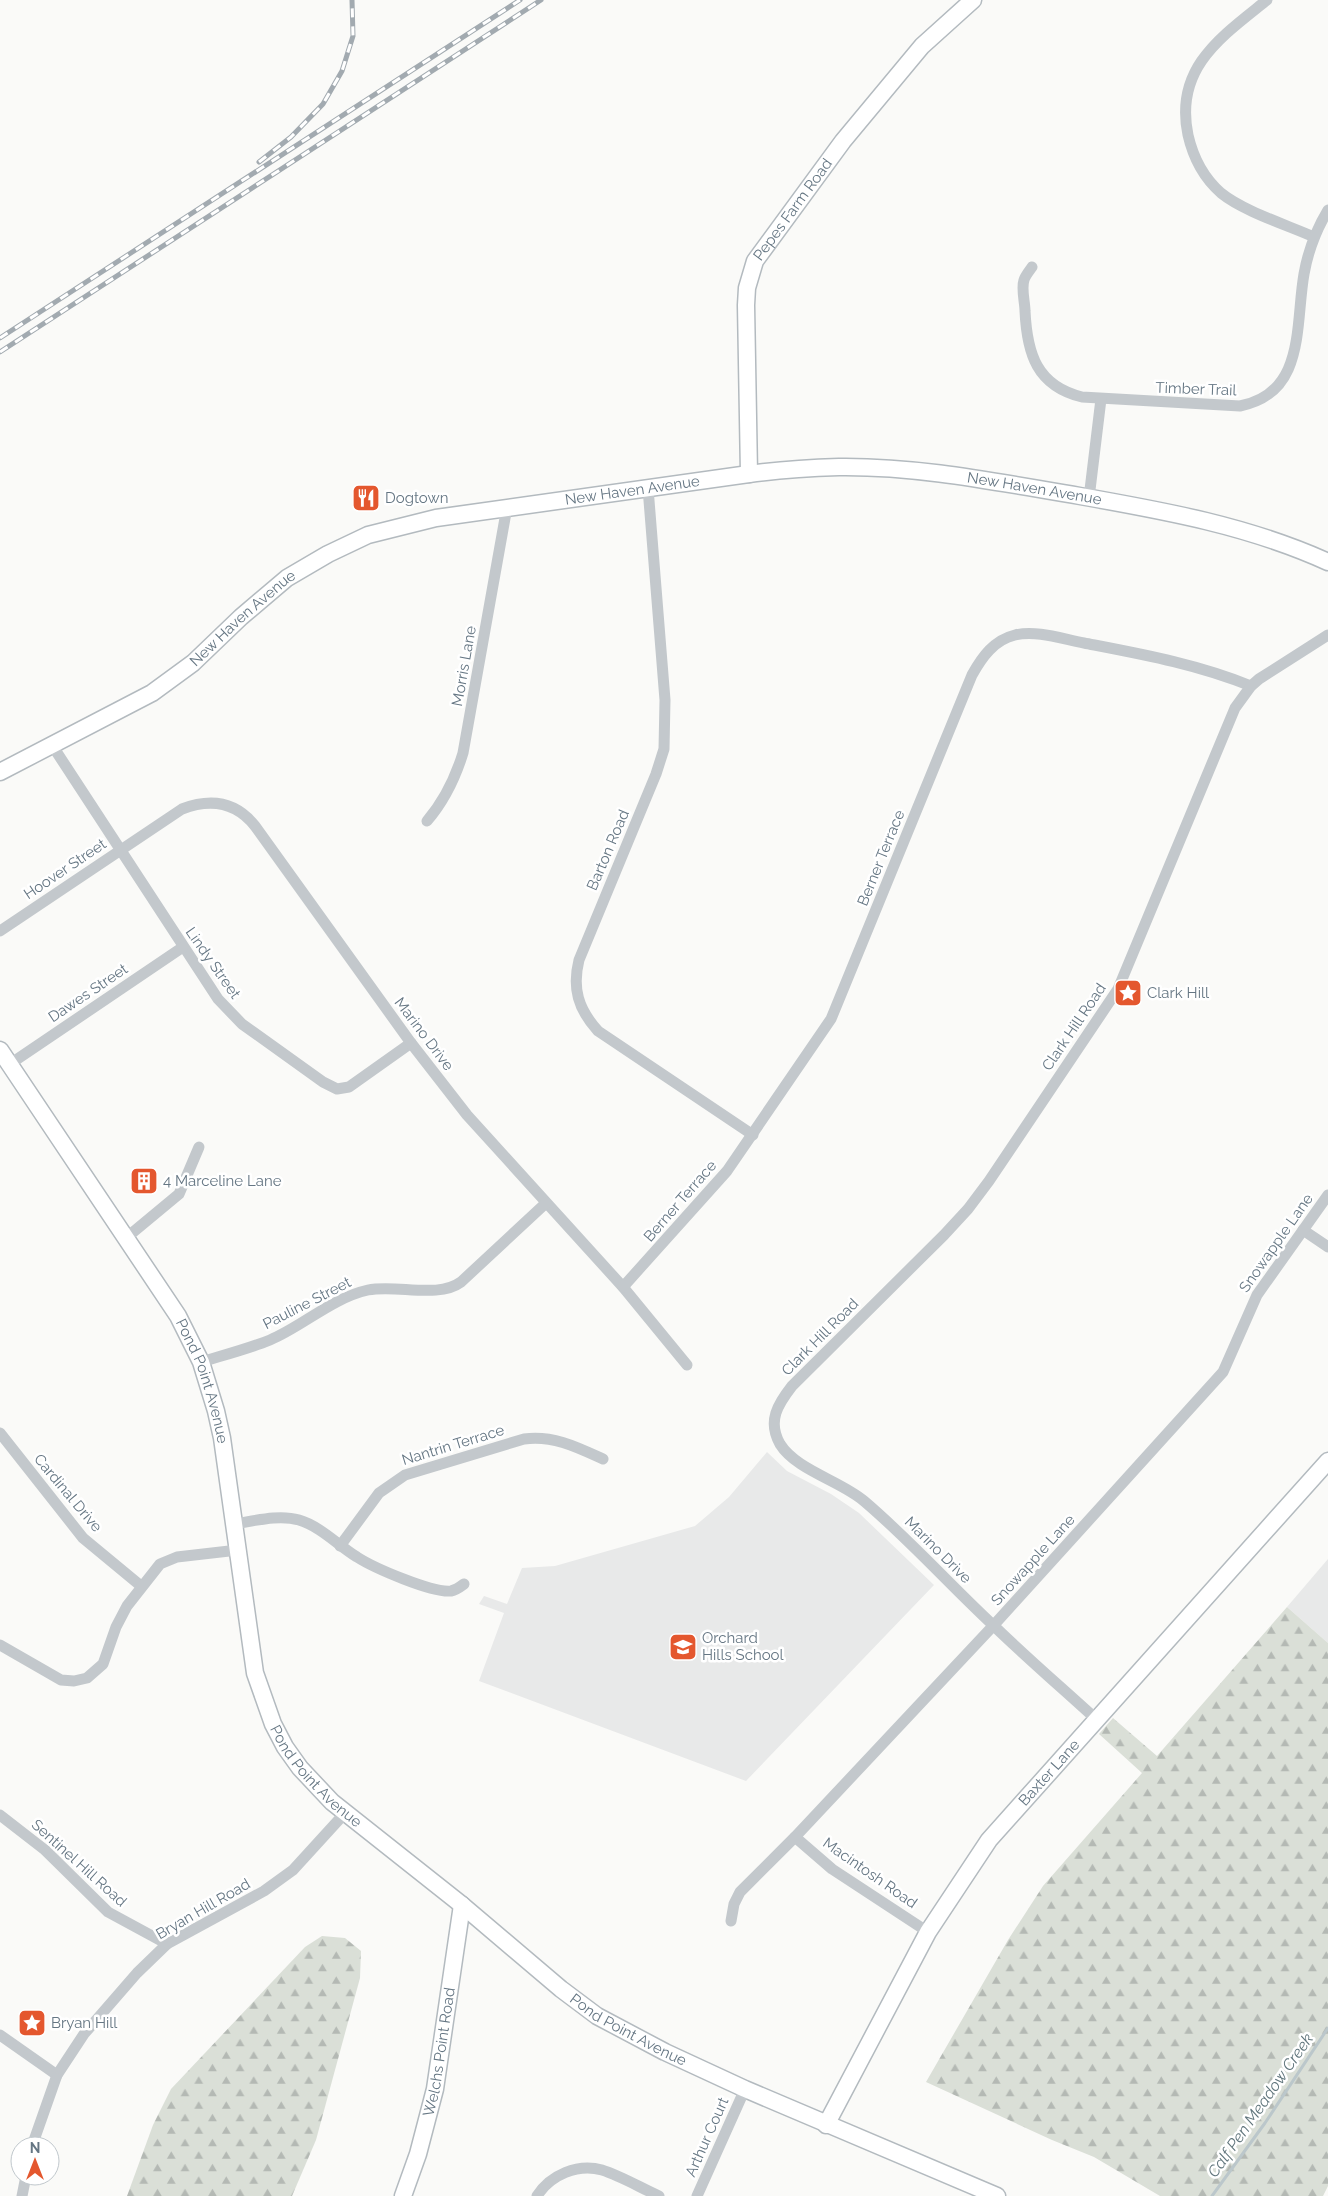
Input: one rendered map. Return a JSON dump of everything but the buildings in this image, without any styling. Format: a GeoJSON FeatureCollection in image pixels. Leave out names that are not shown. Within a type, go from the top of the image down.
{"type":"FeatureCollection","features":[{"type":"Feature","properties":{"kind":"main road","name":"Pepes Farm Road"},"geometry":{"type":"LineString","coordinates":[[749,474],[746,305],[747,288],[755,261],[843,141],[908,62],[932,35],[973,0]]}},
{"type":"Feature","properties":{"kind":"main road","name":"New Haven Avenue"},"geometry":{"type":"LineString","coordinates":[[0,772],[152,693],[177,676],[287,578],[328,554],[382,530],[436,518],[749,474],[794,469],[872,468],[979,479],[1191,517],[1288,545],[1328,562]]}},
{"type":"Feature","properties":{"kind":"main road","name":"Pond Point Avenue"},"geometry":{"type":"LineString","coordinates":[[0,1050],[178,1316],[201,1362],[222,1438],[255,1673],[273,1724],[300,1768],[345,1813],[462,1905],[561,1989],[597,2016],[628,2034],[745,2089],[997,2196]]}},
{"type":"Feature","properties":{"kind":"main road","name":"Baxter Lane"},"geometry":{"type":"LineString","coordinates":[[826,2125],[928,1932],[989,1840],[1328,1461]]}},
{"type":"Feature","properties":{"kind":"main road","name":"Welchs Point Road"},"geometry":{"type":"LineString","coordinates":[[403,2196],[418,2154],[435,2089],[462,1905]]}},
{"type":"Feature","properties":{"kind":"street"},"geometry":{"type":"LineString","coordinates":[[1266,0],[1220,38],[1198,66],[1187,93],[1186,126],[1196,162],[1222,193],[1240,205],[1314,237]]}},
{"type":"Feature","properties":{"kind":"street","name":"Timber Trail"},"geometry":{"type":"LineString","coordinates":[[1032,267],[1024,280],[1026,331],[1029,345],[1038,368],[1045,378],[1067,394],[1101,399],[1232,407],[1255,402],[1268,394],[1281,382],[1295,350],[1304,274],[1314,237],[1328,210]]}},
{"type":"Feature","properties":{"kind":"street"},"geometry":{"type":"LineString","coordinates":[[1089,498],[1101,399]]}},
{"type":"Feature","properties":{"kind":"street","name":"Barton Road"},"geometry":{"type":"LineString","coordinates":[[648,488],[665,700],[664,749],[656,774],[579,960],[575,987],[577,999],[583,1011],[598,1031],[753,1135]]}},
{"type":"Feature","properties":{"kind":"street","name":"Morris Lane"},"geometry":{"type":"LineString","coordinates":[[427,822],[442,804],[455,777],[463,753],[507,507]]}},
{"type":"Feature","properties":{"kind":"street","name":"Berner Terrace"},"geometry":{"type":"LineString","coordinates":[[624,1287],[727,1171],[831,1019],[972,675],[985,654],[994,645],[1016,635],[1042,635],[1149,655],[1210,671],[1251,686]]}},
{"type":"Feature","properties":{"kind":"street","name":"Clark Hill Road"},"geometry":{"type":"LineString","coordinates":[[779,1403],[792,1386],[968,1210],[1118,988],[1235,708],[1251,686],[1328,635]]}},
{"type":"Feature","properties":{"kind":"street","name":"Lindy Street"},"geometry":{"type":"LineString","coordinates":[[52,745],[122,850],[183,947],[232,1015],[256,1035],[332,1088],[343,1089],[355,1084],[411,1043]]}},
{"type":"Feature","properties":{"kind":"street","name":"Marino Drive"},"geometry":{"type":"LineString","coordinates":[[122,850],[173,814],[192,805],[214,802],[239,810],[255,826],[411,1043],[467,1115],[624,1287],[687,1365]]}},
{"type":"Feature","properties":{"kind":"street","name":"Hoover Street"},"geometry":{"type":"LineString","coordinates":[[0,931],[122,850]]}},
{"type":"Feature","properties":{"kind":"street","name":"Dawes Street"},"geometry":{"type":"LineString","coordinates":[[10,1064],[183,947]]}},
{"type":"Feature","properties":{"kind":"street"},"geometry":{"type":"LineString","coordinates":[[126,1238],[179,1194],[199,1147]]}},
{"type":"Feature","properties":{"kind":"street","name":"Snowapple Lane"},"geometry":{"type":"LineString","coordinates":[[732,1921],[734,1904],[740,1892],[795,1837],[993,1626],[1223,1372],[1232,1356],[1257,1294],[1328,1195]]}},
{"type":"Feature","properties":{"kind":"street","name":"Pauline Street"},"geometry":{"type":"LineString","coordinates":[[201,1362],[271,1340],[352,1294],[383,1287],[440,1290],[452,1287],[461,1282],[546,1203]]}},
{"type":"Feature","properties":{"kind":"street"},"geometry":{"type":"LineString","coordinates":[[1303,1230],[1328,1247]]}},
{"type":"Feature","properties":{"kind":"street","name":"Marino Drive"},"geometry":{"type":"LineString","coordinates":[[779,1403],[774,1423],[776,1434],[788,1454],[858,1496],[881,1516],[993,1626],[1097,1720]]}},
{"type":"Feature","properties":{"kind":"street","name":"Cardinal Drive"},"geometry":{"type":"LineString","coordinates":[[0,1433],[83,1538],[142,1586]]}},
{"type":"Feature","properties":{"kind":"street","name":"Nantrin Terrace"},"geometry":{"type":"LineString","coordinates":[[340,1546],[378,1493],[405,1474],[524,1439],[535,1438],[548,1438],[571,1445],[603,1459]]}},
{"type":"Feature","properties":{"kind":"street"},"geometry":{"type":"LineString","coordinates":[[234,1524],[273,1518],[298,1520],[310,1525],[359,1558],[418,1584],[447,1591],[457,1589],[464,1584]]}},
{"type":"Feature","properties":{"kind":"street"},"geometry":{"type":"LineString","coordinates":[[0,1645],[61,1680],[74,1681],[87,1678],[103,1664],[116,1627],[127,1606],[160,1564],[171,1559],[238,1550]]}},
{"type":"Feature","properties":{"kind":"street","name":"Bryan Hill Road"},"geometry":{"type":"LineString","coordinates":[[36,2136],[58,2075],[84,2034],[107,2006],[167,1944],[264,1892],[293,1870],[345,1813]]}},
{"type":"Feature","properties":{"kind":"street","name":"Sentinel Hill Road"},"geometry":{"type":"LineString","coordinates":[[0,1816],[45,1850],[108,1912],[167,1944]]}},
{"type":"Feature","properties":{"kind":"street","name":"Macintosh Road"},"geometry":{"type":"LineString","coordinates":[[795,1837],[832,1869],[928,1932]]}},
{"type":"Feature","properties":{"kind":"street"},"geometry":{"type":"LineString","coordinates":[[0,2035],[58,2075]]}},
{"type":"Feature","properties":{"kind":"street","name":"Arthur Court"},"geometry":{"type":"LineString","coordinates":[[697,2196],[745,2089]]}},
{"type":"Feature","properties":{"kind":"street"},"geometry":{"type":"LineString","coordinates":[[537,2196],[542,2188],[565,2172],[588,2168],[601,2170],[659,2196]]}},
{"type":"Feature","properties":{"kind":"shaded area","name":"Orchard Hills School"},"geometry":{"type":"Polygon","coordinates":[[[767,1452],[787,1471],[831,1494],[859,1513],[934,1585],[746,1781],[479,1681],[504,1613],[479,1604],[484,1596],[507,1604],[522,1568],[555,1566],[695,1526],[729,1497],[767,1452]]]}},
{"type":"Feature","properties":{"kind":"shaded area"},"geometry":{"type":"Polygon","coordinates":[[[1328,1559],[1328,1643],[1287,1607],[1328,1559]]]}},
{"type":"Feature","properties":{"kind":"green space"},"geometry":{"type":"Polygon","coordinates":[[[1287,1607],[1328,1643],[1328,2186],[1323,2196],[1160,2196],[1094,2157],[1052,2140],[926,2082],[1008,1940],[1043,1886],[1142,1773],[1099,1734],[1113,1718],[1157,1756],[1287,1607]]]}},
{"type":"Feature","properties":{"kind":"green space"},"geometry":{"type":"Polygon","coordinates":[[[322,1936],[345,1938],[361,1951],[360,1978],[316,2140],[292,2196],[127,2196],[153,2125],[171,2089],[305,1947],[322,1936]]]}},
{"type":"Feature","properties":{"kind":"waterway","name":"Calf Pen Meadow Creek"},"geometry":{"type":"LineString","coordinates":[[1212,2196],[1265,2123],[1328,2028]]}},
{"type":"Feature","properties":{"kind":"railway"},"geometry":{"type":"LineString","coordinates":[[259,162],[291,137],[323,104],[342,71],[353,36],[352,0]]}},
{"type":"Feature","properties":{"kind":"railway"},"geometry":{"type":"LineString","coordinates":[[0,338],[520,0]]}},
{"type":"Feature","properties":{"kind":"railway"},"geometry":{"type":"LineString","coordinates":[[0,352],[541,0]]}},
{"type":"Feature","properties":{"kind":"place","name":"Dogtown"},"geometry":{"type":"Point","coordinates":[366,498]}},
{"type":"Feature","properties":{"kind":"place","name":"Clark Hill"},"geometry":{"type":"Point","coordinates":[1128,993]}},
{"type":"Feature","properties":{"kind":"place","name":"4 Marceline Lane"},"geometry":{"type":"Point","coordinates":[144,1181]}},
{"type":"Feature","properties":{"kind":"place","name":"Orchard Hills School"},"geometry":{"type":"Point","coordinates":[683,1647]}},
{"type":"Feature","properties":{"kind":"place","name":"Bryan Hill"},"geometry":{"type":"Point","coordinates":[32,2023]}}]}
